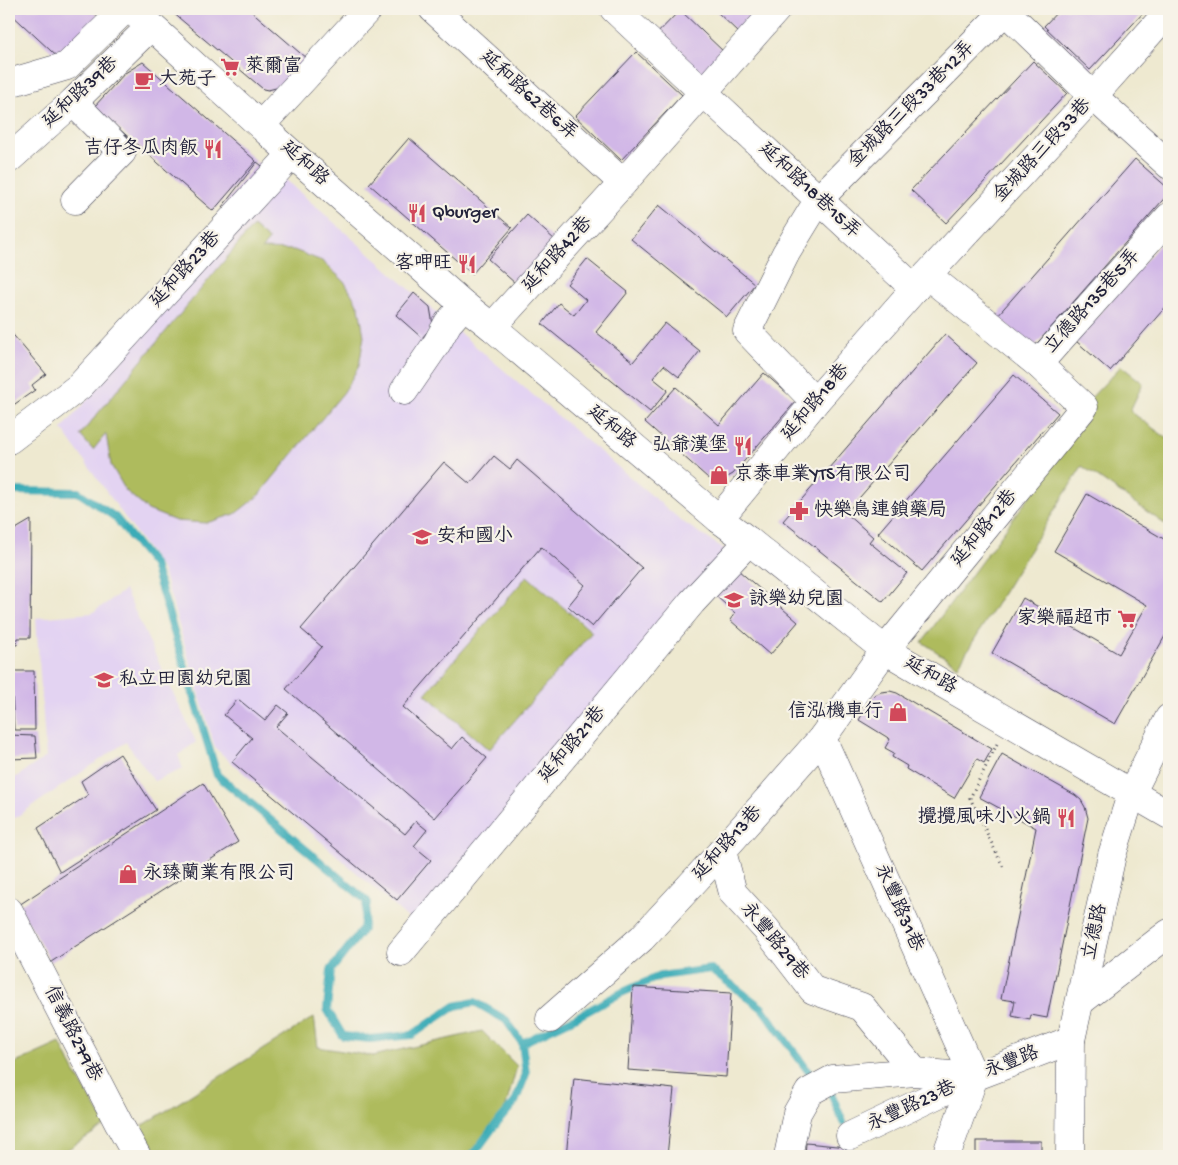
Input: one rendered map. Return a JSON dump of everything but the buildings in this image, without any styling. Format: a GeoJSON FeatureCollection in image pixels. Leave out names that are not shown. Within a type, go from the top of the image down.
{"type":"FeatureCollection","features":[{"type":"Feature","properties":{"kind":"street"},"geometry":{"type":"LineString","coordinates":[[9,83],[67,66],[125,9]]}},
{"type":"Feature","properties":{"kind":"street","name":"延和路"},"geometry":{"type":"LineString","coordinates":[[130,9],[464,305],[719,520],[749,541],[885,650],[1169,815]]}},
{"type":"Feature","properties":{"kind":"street"},"geometry":{"type":"LineString","coordinates":[[262,125],[366,9]]}},
{"type":"Feature","properties":{"kind":"street","name":"延和路62巷6弄"},"geometry":{"type":"LineString","coordinates":[[433,9],[623,183]]}},
{"type":"Feature","properties":{"kind":"street","name":"延和路18巷15弄"},"geometry":{"type":"LineString","coordinates":[[614,9],[819,200],[921,282],[1038,364],[1084,407]]}},
{"type":"Feature","properties":{"kind":"street","name":"延和路42巷"},"geometry":{"type":"LineString","coordinates":[[492,328],[777,9]]}},
{"type":"Feature","properties":{"kind":"street"},"geometry":{"type":"LineString","coordinates":[[1004,10],[1093,96],[1169,165]]}},
{"type":"Feature","properties":{"kind":"street","name":"金城路三段33巷12弄"},"geometry":{"type":"LineString","coordinates":[[815,402],[747,331],[786,253],[819,200],[1004,10]]}},
{"type":"Feature","properties":{"kind":"street","name":"金城路三段33巷"},"geometry":{"type":"LineString","coordinates":[[921,282],[1169,11]]}},
{"type":"Feature","properties":{"kind":"street","name":"延和路39巷"},"geometry":{"type":"LineString","coordinates":[[10,154],[73,102],[151,26]]}},
{"type":"Feature","properties":{"kind":"street"},"geometry":{"type":"LineString","coordinates":[[73,102],[122,152],[75,200]]}},
{"type":"Feature","properties":{"kind":"street","name":"延和路23巷"},"geometry":{"type":"LineString","coordinates":[[9,440],[80,386],[292,154]]}},
{"type":"Feature","properties":{"kind":"street","name":"立德路135巷5弄"},"geometry":{"type":"LineString","coordinates":[[1038,364],[1169,217]]}},
{"type":"Feature","properties":{"kind":"street","name":"延和路18巷"},"geometry":{"type":"LineString","coordinates":[[719,520],[815,402],[921,282]]}},
{"type":"Feature","properties":{"kind":"street"},"geometry":{"type":"LineString","coordinates":[[404,391],[437,343],[448,323],[464,305]]}},
{"type":"Feature","properties":{"kind":"street","name":"延和路12巷"},"geometry":{"type":"LineString","coordinates":[[885,650],[1084,407]]}},
{"type":"Feature","properties":{"kind":"street","name":"延和路21巷"},"geometry":{"type":"LineString","coordinates":[[401,952],[692,602],[749,541]]}},
{"type":"Feature","properties":{"kind":"street","name":"延和路13巷"},"geometry":{"type":"LineString","coordinates":[[550,1019],[642,938],[722,851],[822,738],[885,650]]}},
{"type":"Feature","properties":{"kind":"street","name":"立德路"},"geometry":{"type":"LineString","coordinates":[[1070,1156],[1071,1040],[1112,855],[1132,792],[1169,718]]}},
{"type":"Feature","properties":{"kind":"street","name":"永豐路31巷"},"geometry":{"type":"LineString","coordinates":[[822,738],[974,1077]]}},
{"type":"Feature","properties":{"kind":"street","name":"永豐路29巷"},"geometry":{"type":"LineString","coordinates":[[722,851],[733,893],[766,929],[814,990],[862,1007],[915,1072]]}},
{"type":"Feature","properties":{"kind":"street","name":"信義路279巷"},"geometry":{"type":"LineString","coordinates":[[9,911],[137,1156]]}},
{"type":"Feature","properties":{"kind":"street"},"geometry":{"type":"LineString","coordinates":[[1081,1001],[1169,933]]}},
{"type":"Feature","properties":{"kind":"street","name":"永豐路"},"geometry":{"type":"LineString","coordinates":[[946,1156],[974,1077],[1071,1040]]}},
{"type":"Feature","properties":{"kind":"street"},"geometry":{"type":"LineString","coordinates":[[788,1156],[797,1113],[809,1092],[833,1079],[915,1072],[974,1077]]}},
{"type":"Feature","properties":{"kind":"street","name":"永豐路23巷"},"geometry":{"type":"LineString","coordinates":[[850,1136],[974,1077]]}},
{"type":"Feature","properties":{"kind":"path"},"geometry":{"type":"LineString","coordinates":[[1003,867],[970,798],[1008,721]]}},
{"type":"Feature","properties":{"kind":"shaded area","name":"安和國小"},"geometry":{"type":"Polygon","coordinates":[[[280,175],[448,323],[683,522],[727,551],[413,925],[408,918],[215,748],[163,571],[62,429],[280,175]]]}},
{"type":"Feature","properties":{"kind":"shaded area","name":"私立田園幼兒園"},"geometry":{"type":"Polygon","coordinates":[[[125,590],[196,742],[178,755],[183,769],[154,781],[126,742],[9,822],[9,782],[46,757],[36,618],[92,613],[125,590]]]}},
{"type":"Feature","properties":{"kind":"green space"},"geometry":{"type":"Polygon","coordinates":[[[253,226],[269,240],[261,250],[294,250],[322,261],[344,281],[359,307],[364,336],[359,366],[344,392],[258,496],[235,514],[206,523],[176,521],[148,510],[126,491],[111,465],[106,434],[93,450],[80,435],[253,226]]]}},
{"type":"Feature","properties":{"kind":"green space"},"geometry":{"type":"Polygon","coordinates":[[[1121,366],[1143,383],[1130,411],[1169,440],[1169,527],[1082,466],[958,666],[922,642],[1094,409],[1089,400],[1121,366]]]}},
{"type":"Feature","properties":{"kind":"green space"},"geometry":{"type":"Polygon","coordinates":[[[527,576],[592,632],[489,750],[425,694],[527,576]]]}},
{"type":"Feature","properties":{"kind":"green space"},"geometry":{"type":"Polygon","coordinates":[[[314,1017],[318,1047],[373,1056],[482,1031],[517,1066],[505,1110],[474,1156],[158,1156],[142,1126],[314,1017]]]}},
{"type":"Feature","properties":{"kind":"green space"},"geometry":{"type":"Polygon","coordinates":[[[60,1043],[106,1125],[57,1156],[9,1156],[9,1066],[60,1043]]]}},
{"type":"Feature","properties":{"kind":"waterway"},"geometry":{"type":"LineString","coordinates":[[9,491],[78,492],[115,517],[154,565],[217,775],[367,901],[363,929],[331,970],[327,1009],[343,1036],[370,1039],[412,1035],[455,1006],[475,1002],[506,1020],[522,1043],[526,1074],[515,1102],[472,1156]]}},
{"type":"Feature","properties":{"kind":"waterway"},"geometry":{"type":"LineString","coordinates":[[522,1043],[575,1018],[621,993],[660,976],[711,969],[762,1008],[817,1081]]}},
{"type":"Feature","properties":{"kind":"waterway"},"geometry":{"type":"LineString","coordinates":[[826,1089],[831,1093],[843,1122]]}},
{"type":"Feature","properties":{"kind":"place","name":"萊爾富"},"geometry":{"type":"Point","coordinates":[230,67]}},
{"type":"Feature","properties":{"kind":"place","name":"大苑子"},"geometry":{"type":"Point","coordinates":[144,80]}},
{"type":"Feature","properties":{"kind":"place","name":"吉仔冬瓜肉飯"},"geometry":{"type":"Point","coordinates":[213,149]}},
{"type":"Feature","properties":{"kind":"place","name":"Qburger"},"geometry":{"type":"Point","coordinates":[417,213]}},
{"type":"Feature","properties":{"kind":"place","name":"客呷旺"},"geometry":{"type":"Point","coordinates":[467,264]}},
{"type":"Feature","properties":{"kind":"place","name":"弘爺漢堡"},"geometry":{"type":"Point","coordinates":[743,446]}},
{"type":"Feature","properties":{"kind":"place","name":"京泰車業YTS有限公司"},"geometry":{"type":"Point","coordinates":[719,475]}},
{"type":"Feature","properties":{"kind":"place","name":"快樂鳥連鎖藥局"},"geometry":{"type":"Point","coordinates":[799,511]}},
{"type":"Feature","properties":{"kind":"place","name":"安和國小"},"geometry":{"type":"Point","coordinates":[422,537]}},
{"type":"Feature","properties":{"kind":"place","name":"詠樂幼兒園"},"geometry":{"type":"Point","coordinates":[734,600]}},
{"type":"Feature","properties":{"kind":"place","name":"家樂福超市"},"geometry":{"type":"Point","coordinates":[1127,619]}},
{"type":"Feature","properties":{"kind":"place","name":"私立田園幼兒園"},"geometry":{"type":"Point","coordinates":[104,680]}},
{"type":"Feature","properties":{"kind":"place","name":"信泓機車行"},"geometry":{"type":"Point","coordinates":[898,712]}},
{"type":"Feature","properties":{"kind":"place","name":"攪攪風味小火鍋"},"geometry":{"type":"Point","coordinates":[1066,818]}},
{"type":"Feature","properties":{"kind":"place","name":"永臻蘭業有限公司"},"geometry":{"type":"Point","coordinates":[128,874]}}]}
